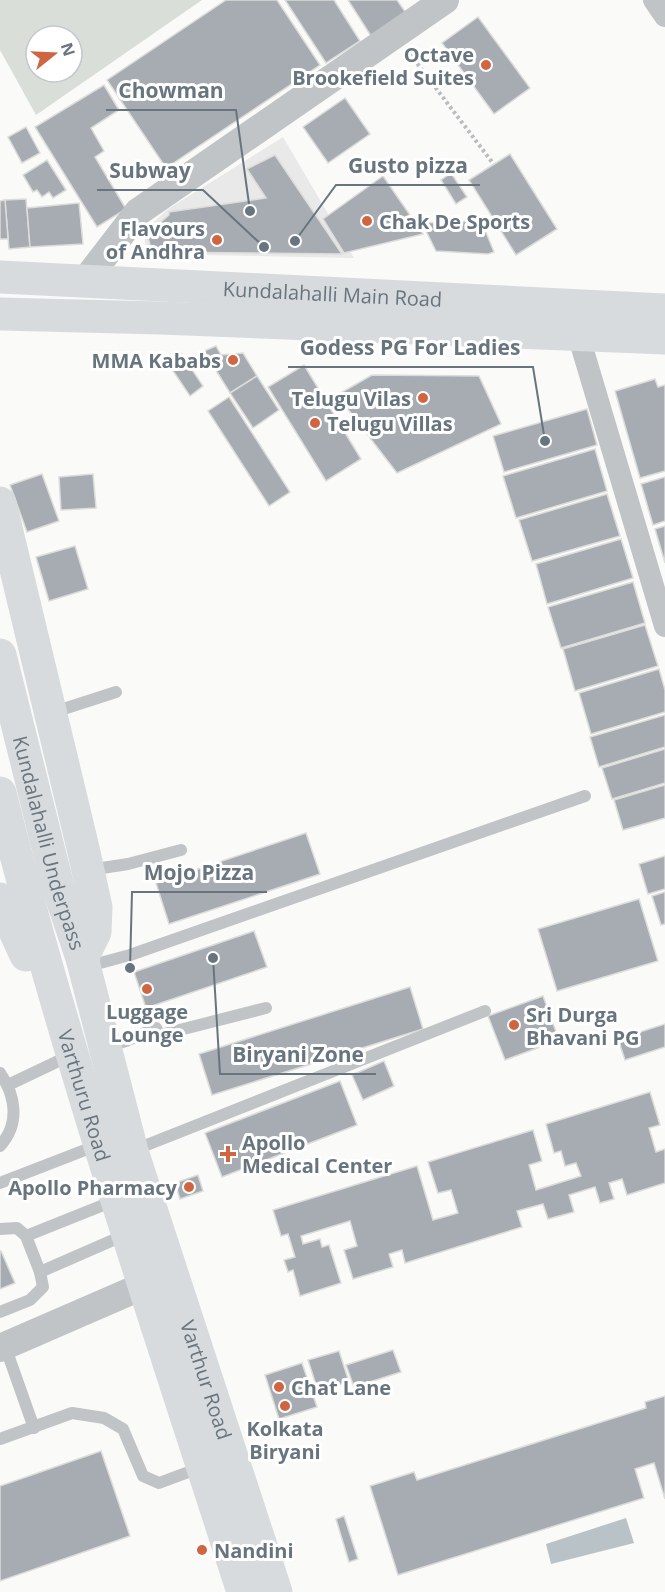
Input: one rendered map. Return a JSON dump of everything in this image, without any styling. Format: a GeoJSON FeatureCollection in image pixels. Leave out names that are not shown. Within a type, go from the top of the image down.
{"type":"FeatureCollection","features":[{"type":"Feature","properties":{"kind":"main road","name":"Kundalahalli Main Road"},"geometry":{"type":"LineString","coordinates":[[0,277],[665,310]]}},
{"type":"Feature","properties":{"kind":"main road","name":"Kundalahalli Main Road"},"geometry":{"type":"LineString","coordinates":[[0,314],[665,338]]}},
{"type":"Feature","properties":{"kind":"main road"},"geometry":{"type":"LineString","coordinates":[[0,503],[96,907],[95,932],[82,963]]}},
{"type":"Feature","properties":{"kind":"main road","name":"Kundalahalli Underpass"},"geometry":{"type":"LineString","coordinates":[[0,655],[58,887],[82,963]]}},
{"type":"Feature","properties":{"kind":"main road","name":"Kundalahalli Underpass"},"geometry":{"type":"LineString","coordinates":[[0,793],[47,973]]}},
{"type":"Feature","properties":{"kind":"main road"},"geometry":{"type":"LineString","coordinates":[[0,899],[27,957],[47,973]]}},
{"type":"Feature","properties":{"kind":"main road","name":"Varthuru Road"},"geometry":{"type":"LineString","coordinates":[[82,963],[135,1160]]}},
{"type":"Feature","properties":{"kind":"main road","name":"Varthuru Road"},"geometry":{"type":"LineString","coordinates":[[47,973],[145,1284]]}},
{"type":"Feature","properties":{"kind":"main road","name":"Varthur Road"},"geometry":{"type":"LineString","coordinates":[[135,1160],[276,1592]]}},
{"type":"Feature","properties":{"kind":"main road","name":"Varthur Road"},"geometry":{"type":"LineString","coordinates":[[145,1284],[243,1592]]}},
{"type":"Feature","properties":{"kind":"street"},"geometry":{"type":"LineString","coordinates":[[85,281],[138,212],[445,0]]}},
{"type":"Feature","properties":{"kind":"street"},"geometry":{"type":"LineString","coordinates":[[654,0],[665,16]]}},
{"type":"Feature","properties":{"kind":"street"},"geometry":{"type":"LineString","coordinates":[[578,334],[665,626]]}},
{"type":"Feature","properties":{"kind":"street"},"geometry":{"type":"LineString","coordinates":[[2,1347],[145,1284]]}},
{"type":"Feature","properties":{"kind":"lane"},"geometry":{"type":"LineString","coordinates":[[50,714],[116,692]]}},
{"type":"Feature","properties":{"kind":"lane"},"geometry":{"type":"LineString","coordinates":[[82,963],[130,955],[585,796]]}},
{"type":"Feature","properties":{"kind":"lane"},"geometry":{"type":"LineString","coordinates":[[88,871],[128,864],[181,850]]}},
{"type":"Feature","properties":{"kind":"lane"},"geometry":{"type":"LineString","coordinates":[[104,1047],[126,1041],[156,1028],[160,1035],[266,1008]]}},
{"type":"Feature","properties":{"kind":"lane"},"geometry":{"type":"LineString","coordinates":[[135,1160],[485,1011]]}},
{"type":"Feature","properties":{"kind":"lane"},"geometry":{"type":"LineString","coordinates":[[8,1085],[73,1055]]}},
{"type":"Feature","properties":{"kind":"lane"},"geometry":{"type":"LineString","coordinates":[[0,1073],[8,1085],[14,1103],[13,1122],[0,1146]]}},
{"type":"Feature","properties":{"kind":"lane"},"geometry":{"type":"LineString","coordinates":[[0,1183],[99,1144]]}},
{"type":"Feature","properties":{"kind":"lane"},"geometry":{"type":"LineString","coordinates":[[26,1236],[117,1200]]}},
{"type":"Feature","properties":{"kind":"lane"},"geometry":{"type":"LineString","coordinates":[[0,1229],[17,1228],[26,1236],[40,1272],[43,1287],[30,1300],[0,1312]]}},
{"type":"Feature","properties":{"kind":"lane"},"geometry":{"type":"LineString","coordinates":[[40,1272],[128,1233]]}},
{"type":"Feature","properties":{"kind":"lane"},"geometry":{"type":"LineString","coordinates":[[2,1347],[34,1428]]}},
{"type":"Feature","properties":{"kind":"lane"},"geometry":{"type":"LineString","coordinates":[[0,1439],[72,1413],[104,1418],[123,1429],[143,1476],[159,1484],[203,1467]]}},
{"type":"Feature","properties":{"kind":"path"},"geometry":{"type":"LineString","coordinates":[[396,34],[492,162]]}},
{"type":"Feature","properties":{"kind":"shaded area"},"geometry":{"type":"Polygon","coordinates":[[[0,0],[202,0],[84,82],[84,24],[24,24],[24,84],[81,84],[36,115],[0,50],[0,0]]]}},
{"type":"Feature","properties":{"kind":"shaded area"},"geometry":{"type":"Polygon","coordinates":[[[283,137],[354,258],[146,254],[144,231],[168,209],[283,137]]]}},
{"type":"Feature","properties":{"kind":"shaded area"},"geometry":{"type":"Polygon","coordinates":[[[626,1518],[634,1543],[551,1564],[546,1544],[626,1518]]]}},
{"type":"Feature","properties":{"kind":"building"},"geometry":{"type":"Polygon","coordinates":[[[226,0],[277,0],[320,65],[166,168],[107,80],[226,0]]]}},
{"type":"Feature","properties":{"kind":"building"},"geometry":{"type":"Polygon","coordinates":[[[285,0],[334,0],[360,41],[326,63],[285,0]]]}},
{"type":"Feature","properties":{"kind":"building"},"geometry":{"type":"Polygon","coordinates":[[[348,0],[397,0],[406,13],[371,36],[348,0]]]}},
{"type":"Feature","properties":{"kind":"building","name":"Octave Brookefield Suites"},"geometry":{"type":"Polygon","coordinates":[[[478,17],[530,88],[494,114],[442,43],[478,17]]]}},
{"type":"Feature","properties":{"kind":"building"},"geometry":{"type":"Polygon","coordinates":[[[104,85],[119,110],[91,128],[104,151],[95,157],[126,209],[97,227],[35,127],[104,85]]]}},
{"type":"Feature","properties":{"kind":"building"},"geometry":{"type":"Polygon","coordinates":[[[345,98],[370,134],[328,163],[303,127],[345,98]]]}},
{"type":"Feature","properties":{"kind":"building"},"geometry":{"type":"Polygon","coordinates":[[[26,127],[40,153],[22,163],[8,137],[26,127]]]}},
{"type":"Feature","properties":{"kind":"building"},"geometry":{"type":"Polygon","coordinates":[[[510,154],[557,229],[516,255],[469,180],[510,154]]]}},
{"type":"Feature","properties":{"kind":"building"},"geometry":{"type":"Polygon","coordinates":[[[275,155],[342,254],[152,252],[147,234],[169,215],[169,212],[266,198],[247,169],[275,155]]]}},
{"type":"Feature","properties":{"kind":"building"},"geometry":{"type":"Polygon","coordinates":[[[47,160],[66,190],[53,198],[49,192],[42,197],[37,190],[33,192],[23,175],[47,160]]]}},
{"type":"Feature","properties":{"kind":"building"},"geometry":{"type":"Polygon","coordinates":[[[451,173],[467,197],[456,204],[441,180],[451,173]]]}},
{"type":"Feature","properties":{"kind":"building"},"geometry":{"type":"Polygon","coordinates":[[[383,176],[423,234],[344,253],[323,219],[383,176]]]}},
{"type":"Feature","properties":{"kind":"building"},"geometry":{"type":"Polygon","coordinates":[[[26,199],[30,247],[9,249],[5,200],[26,199]]]}},
{"type":"Feature","properties":{"kind":"building"},"geometry":{"type":"Polygon","coordinates":[[[5,200],[8,239],[0,239],[0,201],[5,200]]]}},
{"type":"Feature","properties":{"kind":"building"},"geometry":{"type":"Polygon","coordinates":[[[79,203],[83,244],[30,247],[27,208],[79,203]]]}},
{"type":"Feature","properties":{"kind":"building"},"geometry":{"type":"Polygon","coordinates":[[[475,221],[479,231],[485,230],[494,252],[488,254],[436,251],[422,223],[475,221]]]}},
{"type":"Feature","properties":{"kind":"building"},"geometry":{"type":"Polygon","coordinates":[[[216,346],[221,355],[243,353],[257,376],[230,393],[204,351],[216,346]]]}},
{"type":"Feature","properties":{"kind":"building"},"geometry":{"type":"Polygon","coordinates":[[[181,353],[203,386],[190,396],[167,362],[181,353]]]}},
{"type":"Feature","properties":{"kind":"building","name":"Telugu Villas"},"geometry":{"type":"Polygon","coordinates":[[[304,365],[361,459],[326,481],[268,387],[304,365]]]}},
{"type":"Feature","properties":{"kind":"building"},"geometry":{"type":"Polygon","coordinates":[[[372,375],[479,376],[501,424],[397,473],[337,395],[372,375]]]}},
{"type":"Feature","properties":{"kind":"building"},"geometry":{"type":"Polygon","coordinates":[[[257,376],[279,410],[253,428],[230,393],[257,376]]]}},
{"type":"Feature","properties":{"kind":"building"},"geometry":{"type":"Polygon","coordinates":[[[655,379],[658,387],[665,385],[665,471],[640,478],[615,391],[655,379]]]}},
{"type":"Feature","properties":{"kind":"building"},"geometry":{"type":"Polygon","coordinates":[[[229,397],[290,492],[269,506],[208,411],[229,397]]]}},
{"type":"Feature","properties":{"kind":"building"},"geometry":{"type":"Polygon","coordinates":[[[587,409],[597,445],[504,472],[493,436],[587,409]]]}},
{"type":"Feature","properties":{"kind":"building"},"geometry":{"type":"Polygon","coordinates":[[[595,449],[607,491],[516,518],[503,476],[595,449]]]}},
{"type":"Feature","properties":{"kind":"building"},"geometry":{"type":"Polygon","coordinates":[[[42,474],[59,521],[27,532],[10,485],[42,474]]]}},
{"type":"Feature","properties":{"kind":"building"},"geometry":{"type":"Polygon","coordinates":[[[93,474],[96,508],[61,510],[59,477],[93,474]]]}},
{"type":"Feature","properties":{"kind":"building"},"geometry":{"type":"Polygon","coordinates":[[[665,477],[665,521],[653,525],[641,484],[665,477]]]}},
{"type":"Feature","properties":{"kind":"building"},"geometry":{"type":"Polygon","coordinates":[[[607,494],[620,536],[532,561],[519,520],[607,494]]]}},
{"type":"Feature","properties":{"kind":"building"},"geometry":{"type":"Polygon","coordinates":[[[665,526],[665,563],[655,529],[665,526]]]}},
{"type":"Feature","properties":{"kind":"building"},"geometry":{"type":"Polygon","coordinates":[[[621,539],[633,578],[547,604],[536,564],[621,539]]]}},
{"type":"Feature","properties":{"kind":"building"},"geometry":{"type":"Polygon","coordinates":[[[75,546],[88,589],[49,601],[36,557],[75,546]]]}},
{"type":"Feature","properties":{"kind":"building"},"geometry":{"type":"Polygon","coordinates":[[[633,582],[645,623],[561,648],[548,607],[633,582]]]}},
{"type":"Feature","properties":{"kind":"building"},"geometry":{"type":"Polygon","coordinates":[[[645,625],[658,666],[575,691],[563,649],[645,625]]]}},
{"type":"Feature","properties":{"kind":"building"},"geometry":{"type":"Polygon","coordinates":[[[659,669],[665,690],[665,712],[591,734],[579,693],[659,669]]]}},
{"type":"Feature","properties":{"kind":"building"},"geometry":{"type":"Polygon","coordinates":[[[665,715],[665,747],[599,767],[590,737],[665,715]]]}},
{"type":"Feature","properties":{"kind":"building"},"geometry":{"type":"Polygon","coordinates":[[[665,749],[665,783],[612,799],[602,768],[665,749]]]}},
{"type":"Feature","properties":{"kind":"building"},"geometry":{"type":"Polygon","coordinates":[[[665,785],[665,818],[623,830],[614,800],[665,785]]]}},
{"type":"Feature","properties":{"kind":"building"},"geometry":{"type":"Polygon","coordinates":[[[306,833],[320,874],[169,924],[156,883],[306,833]]]}},
{"type":"Feature","properties":{"kind":"building"},"geometry":{"type":"Polygon","coordinates":[[[665,856],[665,889],[648,894],[639,864],[665,856]]]}},
{"type":"Feature","properties":{"kind":"building"},"geometry":{"type":"Polygon","coordinates":[[[665,892],[665,924],[661,925],[652,896],[665,892]]]}},
{"type":"Feature","properties":{"kind":"building"},"geometry":{"type":"Polygon","coordinates":[[[639,899],[658,961],[557,991],[538,929],[639,899]]]}},
{"type":"Feature","properties":{"kind":"building"},"geometry":{"type":"Polygon","coordinates":[[[254,931],[267,967],[146,1008],[134,972],[254,931]]]}},
{"type":"Feature","properties":{"kind":"building"},"geometry":{"type":"Polygon","coordinates":[[[410,987],[423,1029],[212,1095],[199,1054],[410,987]]]}},
{"type":"Feature","properties":{"kind":"building"},"geometry":{"type":"Polygon","coordinates":[[[543,996],[559,1040],[505,1060],[488,1016],[543,996]]]}},
{"type":"Feature","properties":{"kind":"building"},"geometry":{"type":"Polygon","coordinates":[[[665,1024],[665,1047],[625,1060],[618,1039],[665,1024]]]}},
{"type":"Feature","properties":{"kind":"building"},"geometry":{"type":"Polygon","coordinates":[[[384,1061],[394,1086],[363,1100],[352,1075],[384,1061]]]}},
{"type":"Feature","properties":{"kind":"building"},"geometry":{"type":"Polygon","coordinates":[[[340,1081],[357,1125],[222,1177],[205,1133],[340,1081]]]}},
{"type":"Feature","properties":{"kind":"building"},"geometry":{"type":"Polygon","coordinates":[[[650,1092],[660,1125],[649,1128],[656,1152],[665,1149],[665,1183],[627,1195],[622,1179],[609,1183],[614,1199],[600,1203],[595,1187],[569,1195],[574,1212],[548,1219],[543,1204],[517,1211],[522,1227],[405,1263],[402,1250],[389,1254],[393,1267],[353,1279],[344,1250],[357,1246],[350,1221],[301,1236],[303,1244],[320,1239],[322,1247],[329,1245],[341,1283],[300,1296],[293,1270],[288,1272],[284,1260],[295,1257],[288,1234],[281,1236],[273,1210],[417,1166],[433,1220],[458,1213],[451,1190],[438,1193],[428,1162],[533,1130],[542,1161],[529,1165],[536,1190],[581,1176],[576,1163],[565,1166],[561,1151],[554,1153],[546,1124],[650,1092]]]}},
{"type":"Feature","properties":{"kind":"building","name":"Apollo Pharmacy"},"geometry":{"type":"Polygon","coordinates":[[[198,1175],[203,1191],[180,1199],[175,1183],[198,1175]]]}},
{"type":"Feature","properties":{"kind":"building"},"geometry":{"type":"Polygon","coordinates":[[[0,1251],[15,1283],[0,1289],[0,1251]]]}},
{"type":"Feature","properties":{"kind":"building"},"geometry":{"type":"Polygon","coordinates":[[[393,1350],[401,1372],[354,1387],[346,1365],[393,1350]]]}},
{"type":"Feature","properties":{"kind":"building"},"geometry":{"type":"Polygon","coordinates":[[[339,1351],[349,1382],[318,1391],[308,1360],[339,1351]]]}},
{"type":"Feature","properties":{"kind":"building"},"geometry":{"type":"Polygon","coordinates":[[[302,1363],[317,1407],[279,1419],[265,1375],[302,1363]]]}},
{"type":"Feature","properties":{"kind":"building"},"geometry":{"type":"Polygon","coordinates":[[[665,1396],[665,1499],[654,1463],[635,1469],[644,1498],[398,1575],[370,1486],[414,1472],[417,1480],[646,1408],[645,1402],[665,1396]]]}},
{"type":"Feature","properties":{"kind":"building"},"geometry":{"type":"Polygon","coordinates":[[[101,1451],[130,1536],[0,1581],[0,1486],[101,1451]]]}},
{"type":"Feature","properties":{"kind":"building"},"geometry":{"type":"Polygon","coordinates":[[[344,1516],[358,1559],[349,1562],[336,1519],[344,1516]]]}},
{"type":"Feature","properties":{"kind":"place","name":"Octave Brookefield Suites"},"geometry":{"type":"Point","coordinates":[486,65]}},
{"type":"Feature","properties":{"kind":"place","name":"Chowman"},"geometry":{"type":"Point","coordinates":[250,211]}},
{"type":"Feature","properties":{"kind":"place","name":"Chak De Sports"},"geometry":{"type":"Point","coordinates":[367,221]}},
{"type":"Feature","properties":{"kind":"place","name":"Flavours of Andhra"},"geometry":{"type":"Point","coordinates":[217,240]}},
{"type":"Feature","properties":{"kind":"place","name":"Gusto pizza"},"geometry":{"type":"Point","coordinates":[295,241]}},
{"type":"Feature","properties":{"kind":"place","name":"Subway"},"geometry":{"type":"Point","coordinates":[264,247]}},
{"type":"Feature","properties":{"kind":"place","name":"MMA Kababs"},"geometry":{"type":"Point","coordinates":[233,360]}},
{"type":"Feature","properties":{"kind":"place","name":"Telugu Vilas"},"geometry":{"type":"Point","coordinates":[423,398]}},
{"type":"Feature","properties":{"kind":"place","name":"Telugu Villas"},"geometry":{"type":"Point","coordinates":[315,423]}},
{"type":"Feature","properties":{"kind":"place","name":"Godess PG For Ladies"},"geometry":{"type":"Point","coordinates":[545,441]}},
{"type":"Feature","properties":{"kind":"place","name":"Biryani Zone"},"geometry":{"type":"Point","coordinates":[213,958]}},
{"type":"Feature","properties":{"kind":"place","name":"Mojo Pizza"},"geometry":{"type":"Point","coordinates":[130,968]}},
{"type":"Feature","properties":{"kind":"place","name":"Luggage Lounge"},"geometry":{"type":"Point","coordinates":[147,989]}},
{"type":"Feature","properties":{"kind":"place","name":"Sri Durga Bhavani PG"},"geometry":{"type":"Point","coordinates":[514,1025]}},
{"type":"Feature","properties":{"kind":"place","name":"Apollo Medical Center"},"geometry":{"type":"Point","coordinates":[228,1154]}},
{"type":"Feature","properties":{"kind":"place","name":"Apollo Pharmacy"},"geometry":{"type":"Point","coordinates":[189,1187]}},
{"type":"Feature","properties":{"kind":"place","name":"Chat Lane"},"geometry":{"type":"Point","coordinates":[279,1387]}},
{"type":"Feature","properties":{"kind":"place","name":"Kolkata Biryani"},"geometry":{"type":"Point","coordinates":[285,1406]}},
{"type":"Feature","properties":{"kind":"place","name":"Nandini"},"geometry":{"type":"Point","coordinates":[202,1550]}}]}
